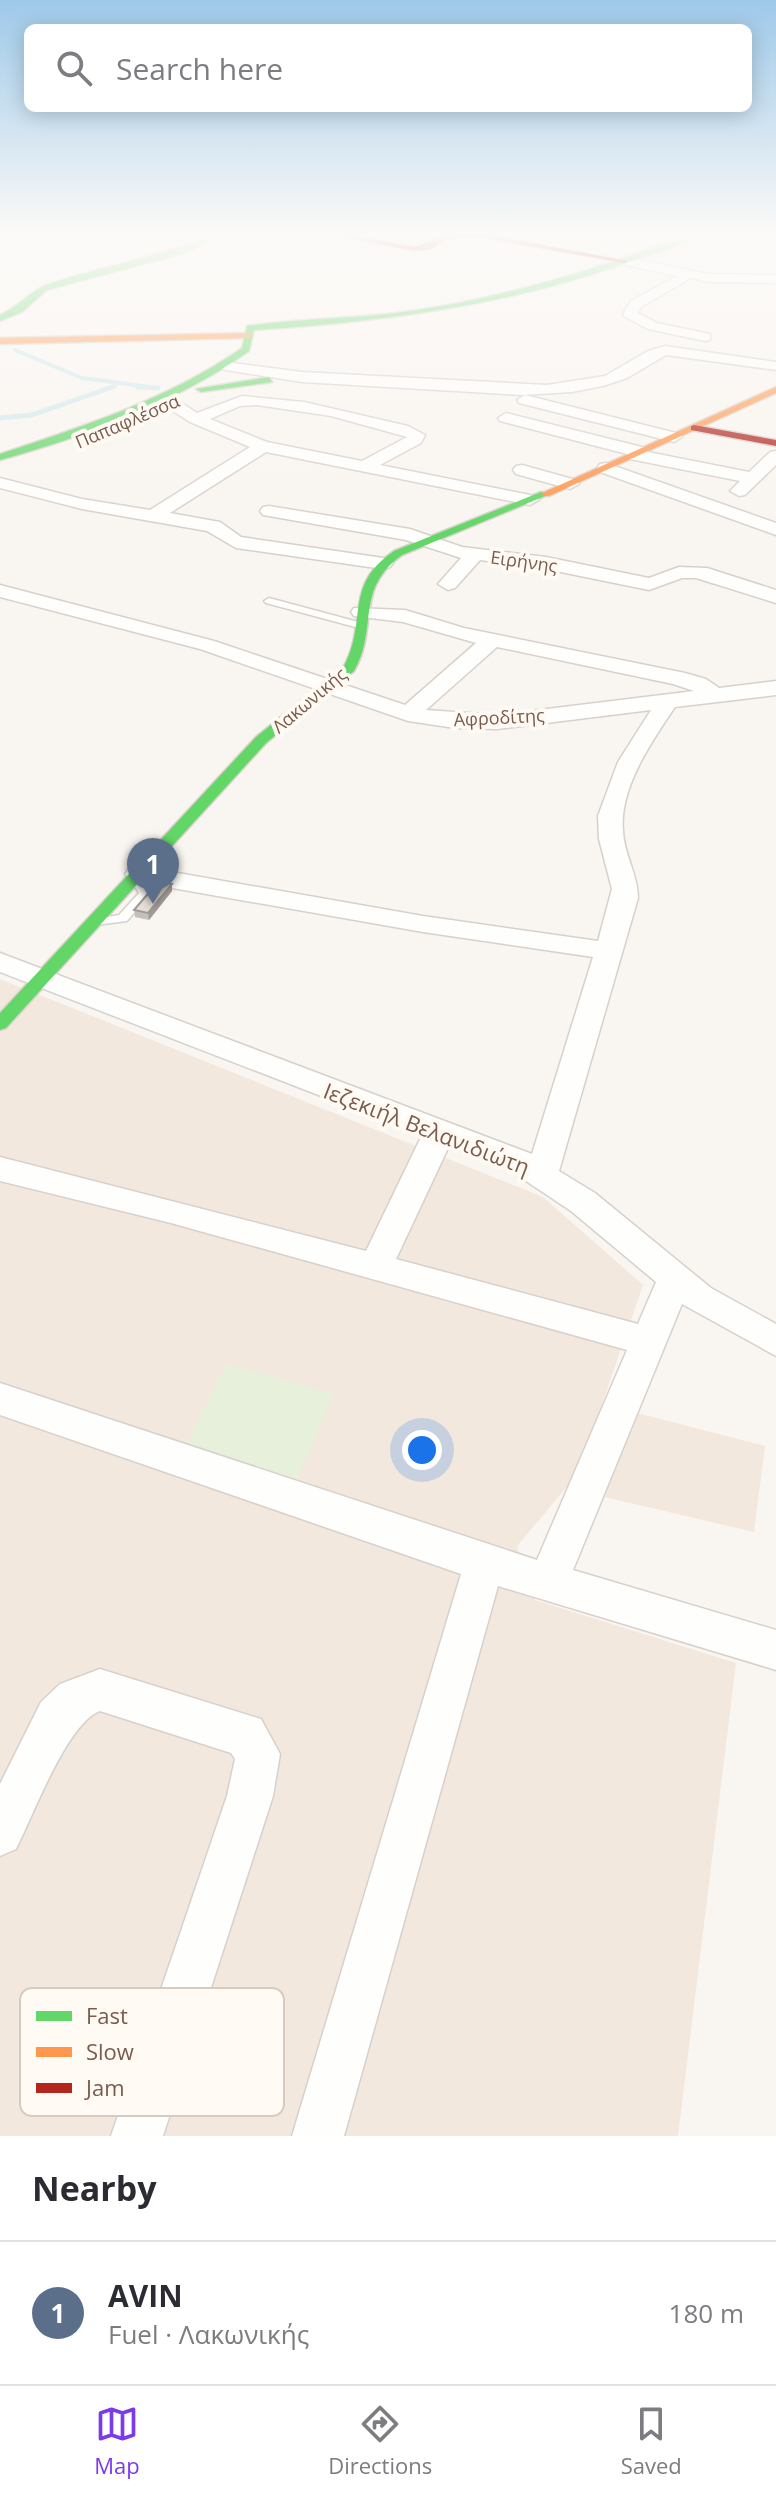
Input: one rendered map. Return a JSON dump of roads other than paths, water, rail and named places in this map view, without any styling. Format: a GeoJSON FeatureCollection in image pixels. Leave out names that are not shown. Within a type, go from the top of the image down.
{"type":"FeatureCollection","features":[{"type":"Feature","properties":{"kind":"main road"},"geometry":{"type":"LineString","coordinates":[[201,389],[254,355],[335,331]]}},
{"type":"Feature","properties":{"kind":"main road"},"geometry":{"type":"LineString","coordinates":[[0,334],[254,355],[356,331]]}},
{"type":"Feature","properties":{"kind":"main road"},"geometry":{"type":"LineString","coordinates":[[306,344],[358,331]]}},
{"type":"Feature","properties":{"kind":"main road"},"geometry":{"type":"LineString","coordinates":[[0,341],[227,339],[254,355]]}},
{"type":"Feature","properties":{"kind":"main road","name":"Παπαφλέσσα"},"geometry":{"type":"LineString","coordinates":[[0,468],[114,429],[201,389],[254,355]]}},
{"type":"Feature","properties":{"kind":"main road","name":"Παπαφλέσσα"},"geometry":{"type":"LineString","coordinates":[[0,457],[100,424],[254,355]]}},
{"type":"Feature","properties":{"kind":"main road"},"geometry":{"type":"LineString","coordinates":[[383,563],[395,555],[570,484],[776,390]]}},
{"type":"Feature","properties":{"kind":"main road"},"geometry":{"type":"LineString","coordinates":[[694,428],[776,443]]}},
{"type":"Feature","properties":{"kind":"main road","name":"Λακωνικής"},"geometry":{"type":"LineString","coordinates":[[0,1024],[261,740],[353,662],[360,618],[371,581],[383,563]]}},
{"type":"Feature","properties":{"kind":"street"},"geometry":{"type":"LineString","coordinates":[[677,331],[721,339]]}},
{"type":"Feature","properties":{"kind":"street"},"geometry":{"type":"LineString","coordinates":[[254,355],[302,377],[522,390],[586,385],[624,374],[654,353],[665,350],[776,366]]}},
{"type":"Feature","properties":{"kind":"street"},"geometry":{"type":"LineString","coordinates":[[480,387],[674,437]]}},
{"type":"Feature","properties":{"kind":"street"},"geometry":{"type":"LineString","coordinates":[[196,419],[237,402],[252,401],[315,409],[417,435],[363,467]]}},
{"type":"Feature","properties":{"kind":"street"},"geometry":{"type":"LineString","coordinates":[[171,403],[196,419],[263,446],[530,500]]}},
{"type":"Feature","properties":{"kind":"street"},"geometry":{"type":"LineString","coordinates":[[506,418],[638,454],[753,478]]}},
{"type":"Feature","properties":{"kind":"street"},"geometry":{"type":"LineString","coordinates":[[155,515],[263,446]]}},
{"type":"Feature","properties":{"kind":"street"},"geometry":{"type":"LineString","coordinates":[[721,509],[776,456]]}},
{"type":"Feature","properties":{"kind":"street"},"geometry":{"type":"LineString","coordinates":[[659,487],[700,467]]}},
{"type":"Feature","properties":{"kind":"street"},"geometry":{"type":"LineString","coordinates":[[606,468],[776,529]]}},
{"type":"Feature","properties":{"kind":"street"},"geometry":{"type":"LineString","coordinates":[[522,470],[570,484]]}},
{"type":"Feature","properties":{"kind":"street"},"geometry":{"type":"LineString","coordinates":[[0,483],[82,504],[213,526],[234,542],[383,563]]}},
{"type":"Feature","properties":{"kind":"street","name":"Ειρήνης"},"geometry":{"type":"LineString","coordinates":[[269,511],[406,534],[449,550],[546,563],[649,584],[658,583],[673,574],[701,573],[776,597]]}},
{"type":"Feature","properties":{"kind":"street"},"geometry":{"type":"LineString","coordinates":[[291,550],[322,520]]}},
{"type":"Feature","properties":{"kind":"street"},"geometry":{"type":"LineString","coordinates":[[448,584],[475,554]]}},
{"type":"Feature","properties":{"kind":"street","name":"Αφροδίτης"},"geometry":{"type":"LineString","coordinates":[[0,591],[207,645],[330,684],[408,714],[455,721],[497,722],[776,688]]}},
{"type":"Feature","properties":{"kind":"street"},"geometry":{"type":"LineString","coordinates":[[360,618],[398,614],[452,631],[690,681],[713,694]]}},
{"type":"Feature","properties":{"kind":"street"},"geometry":{"type":"LineString","coordinates":[[408,714],[493,639]]}},
{"type":"Feature","properties":{"kind":"street"},"geometry":{"type":"LineString","coordinates":[[542,1173],[626,894],[610,832],[612,813],[639,745],[669,700]]}},
{"type":"Feature","properties":{"kind":"street"},"geometry":{"type":"LineString","coordinates":[[137,876],[410,922],[609,951]]}},
{"type":"Feature","properties":{"kind":"street","name":"Ιεζεκιήλ Βελανιδιώτη"},"geometry":{"type":"LineString","coordinates":[[0,962],[364,1103],[508,1155],[542,1173],[583,1202],[699,1298],[776,1341]]}},
{"type":"Feature","properties":{"kind":"street"},"geometry":{"type":"LineString","coordinates":[[375,1267],[441,1129]]}},
{"type":"Feature","properties":{"kind":"street"},"geometry":{"type":"LineString","coordinates":[[0,1169],[171,1211],[648,1341]]}},
{"type":"Feature","properties":{"kind":"street"},"geometry":{"type":"LineString","coordinates":[[548,1582],[674,1280]]}},
{"type":"Feature","properties":{"kind":"street"},"geometry":{"type":"LineString","coordinates":[[0,1399],[484,1563],[776,1650]]}},
{"type":"Feature","properties":{"kind":"street"},"geometry":{"type":"LineString","coordinates":[[318,2136],[484,1563]]}},
{"type":"Feature","properties":{"kind":"street"},"geometry":{"type":"LineString","coordinates":[[0,1833],[57,1718],[75,1699],[100,1690],[245,1735],[258,1754],[250,1796],[186,1988]]}},
{"type":"Feature","properties":{"kind":"street"},"geometry":{"type":"LineString","coordinates":[[137,2136],[144,2116]]}},
{"type":"Feature","properties":{"kind":"lane"},"geometry":{"type":"LineString","coordinates":[[269,601],[360,618]]}},
{"type":"Feature","properties":{"kind":"waterway"},"geometry":{"type":"LineString","coordinates":[[15,350],[82,378],[158,388],[138,387]]}},
{"type":"Feature","properties":{"kind":"waterway"},"geometry":{"type":"LineString","coordinates":[[0,418],[32,415],[112,387]]}},
{"type":"Feature","properties":{"kind":"waterway"},"geometry":{"type":"LineString","coordinates":[[106,389],[112,387]]}},
{"type":"Feature","properties":{"kind":"place","name":"AVIN"},"geometry":{"type":"Point","coordinates":[153,904]}}]}
